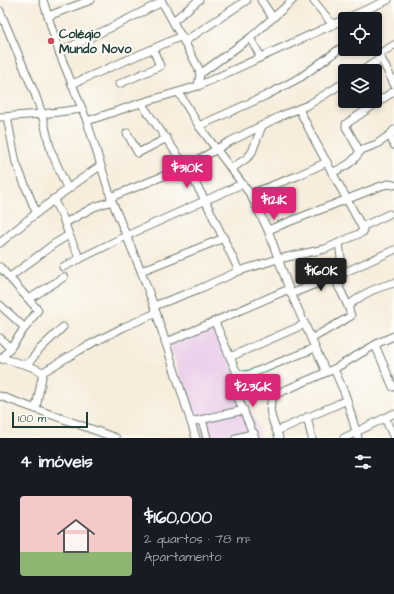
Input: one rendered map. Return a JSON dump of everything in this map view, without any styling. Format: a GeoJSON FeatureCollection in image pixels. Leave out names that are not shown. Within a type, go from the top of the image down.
{"type":"FeatureCollection","features":[{"type":"Feature","properties":{"kind":"street"},"geometry":{"type":"LineString","coordinates":[[43,0],[60,52],[87,121],[111,199],[155,309],[196,438]]}},
{"type":"Feature","properties":{"kind":"street"},"geometry":{"type":"LineString","coordinates":[[48,16],[91,0]]}},
{"type":"Feature","properties":{"kind":"street"},"geometry":{"type":"LineString","coordinates":[[173,21],[199,0]]}},
{"type":"Feature","properties":{"kind":"street"},"geometry":{"type":"LineString","coordinates":[[72,84],[153,49],[184,39],[247,0]]}},
{"type":"Feature","properties":{"kind":"street"},"geometry":{"type":"LineString","coordinates":[[261,0],[273,18]]}},
{"type":"Feature","properties":{"kind":"street"},"geometry":{"type":"LineString","coordinates":[[200,74],[250,38],[293,0]]}},
{"type":"Feature","properties":{"kind":"street"},"geometry":{"type":"LineString","coordinates":[[312,0],[333,25]]}},
{"type":"Feature","properties":{"kind":"street"},"geometry":{"type":"LineString","coordinates":[[366,12],[388,0]]}},
{"type":"Feature","properties":{"kind":"street"},"geometry":{"type":"LineString","coordinates":[[60,52],[162,1],[195,60],[200,74],[198,86]]}},
{"type":"Feature","properties":{"kind":"street"},"geometry":{"type":"LineString","coordinates":[[0,11],[31,84],[42,114],[46,138],[67,188]]}},
{"type":"Feature","properties":{"kind":"street"},"geometry":{"type":"LineString","coordinates":[[87,121],[198,86],[338,22]]}},
{"type":"Feature","properties":{"kind":"street"},"geometry":{"type":"LineString","coordinates":[[250,38],[261,57]]}},
{"type":"Feature","properties":{"kind":"street"},"geometry":{"type":"LineString","coordinates":[[382,54],[394,45]]}},
{"type":"Feature","properties":{"kind":"street"},"geometry":{"type":"LineString","coordinates":[[119,84],[160,66],[153,49]]}},
{"type":"Feature","properties":{"kind":"street"},"geometry":{"type":"LineString","coordinates":[[199,126],[265,96],[301,77],[338,50]]}},
{"type":"Feature","properties":{"kind":"street"},"geometry":{"type":"LineString","coordinates":[[370,64],[380,56],[394,84]]}},
{"type":"Feature","properties":{"kind":"street"},"geometry":{"type":"LineString","coordinates":[[65,223],[111,199],[186,167],[227,143],[283,114],[299,109],[338,87]]}},
{"type":"Feature","properties":{"kind":"street"},"geometry":{"type":"LineString","coordinates":[[360,152],[346,127],[346,124],[394,90]]}},
{"type":"Feature","properties":{"kind":"street"},"geometry":{"type":"LineString","coordinates":[[178,93],[199,126],[250,194],[268,230],[290,291],[326,372]]}},
{"type":"Feature","properties":{"kind":"street"},"geometry":{"type":"LineString","coordinates":[[141,103],[186,167],[205,200],[239,271]]}},
{"type":"Feature","properties":{"kind":"street"},"geometry":{"type":"LineString","coordinates":[[36,212],[16,163],[4,117],[82,109]]}},
{"type":"Feature","properties":{"kind":"street"},"geometry":{"type":"LineString","coordinates":[[36,408],[43,372],[155,309],[239,271],[278,259],[325,249],[363,232],[348,199],[332,173],[299,109]]}},
{"type":"Feature","properties":{"kind":"street"},"geometry":{"type":"LineString","coordinates":[[231,169],[250,155],[262,126]]}},
{"type":"Feature","properties":{"kind":"street"},"geometry":{"type":"LineString","coordinates":[[332,173],[353,161],[364,148],[377,144],[392,132],[394,145]]}},
{"type":"Feature","properties":{"kind":"street"},"geometry":{"type":"LineString","coordinates":[[127,133],[138,153],[167,138]]}},
{"type":"Feature","properties":{"kind":"street"},"geometry":{"type":"LineString","coordinates":[[250,194],[297,176],[327,162]]}},
{"type":"Feature","properties":{"kind":"street"},"geometry":{"type":"LineString","coordinates":[[0,243],[67,188],[100,166]]}},
{"type":"Feature","properties":{"kind":"street"},"geometry":{"type":"LineString","coordinates":[[63,267],[126,236],[242,184]]}},
{"type":"Feature","properties":{"kind":"street"},"geometry":{"type":"LineString","coordinates":[[268,230],[388,184],[394,185]]}},
{"type":"Feature","properties":{"kind":"street"},"geometry":{"type":"LineString","coordinates":[[53,199],[80,259]]}},
{"type":"Feature","properties":{"kind":"street"},"geometry":{"type":"LineString","coordinates":[[362,227],[389,214]]}},
{"type":"Feature","properties":{"kind":"street"},"geometry":{"type":"LineString","coordinates":[[10,277],[54,244],[69,235]]}},
{"type":"Feature","properties":{"kind":"street"},"geometry":{"type":"LineString","coordinates":[[141,271],[224,238]]}},
{"type":"Feature","properties":{"kind":"street"},"geometry":{"type":"LineString","coordinates":[[339,243],[344,273],[339,288]]}},
{"type":"Feature","properties":{"kind":"street"},"geometry":{"type":"LineString","coordinates":[[165,343],[290,291],[335,277],[394,250]]}},
{"type":"Feature","properties":{"kind":"street"},"geometry":{"type":"LineString","coordinates":[[0,266],[38,310],[1,359],[27,365],[43,372]]}},
{"type":"Feature","properties":{"kind":"street"},"geometry":{"type":"LineString","coordinates":[[29,299],[64,277]]}},
{"type":"Feature","properties":{"kind":"street"},"geometry":{"type":"LineString","coordinates":[[311,339],[351,316],[335,277]]}},
{"type":"Feature","properties":{"kind":"street"},"geometry":{"type":"LineString","coordinates":[[348,306],[367,292],[378,287],[394,283]]}},
{"type":"Feature","properties":{"kind":"street"},"geometry":{"type":"LineString","coordinates":[[0,305],[25,328]]}},
{"type":"Feature","properties":{"kind":"street"},"geometry":{"type":"LineString","coordinates":[[215,322],[236,371],[242,375],[246,376],[315,348]]}},
{"type":"Feature","properties":{"kind":"street"},"geometry":{"type":"LineString","coordinates":[[230,357],[305,324]]}},
{"type":"Feature","properties":{"kind":"street"},"geometry":{"type":"LineString","coordinates":[[27,365],[40,349],[63,327]]}},
{"type":"Feature","properties":{"kind":"street"},"geometry":{"type":"LineString","coordinates":[[347,400],[307,418],[278,434],[270,407],[276,394],[334,369],[375,345],[394,336]]}},
{"type":"Feature","properties":{"kind":"street"},"geometry":{"type":"LineString","coordinates":[[0,338],[10,348]]}},
{"type":"Feature","properties":{"kind":"street"},"geometry":{"type":"LineString","coordinates":[[375,345],[393,387]]}},
{"type":"Feature","properties":{"kind":"street"},"geometry":{"type":"LineString","coordinates":[[334,369],[347,400],[357,435]]}},
{"type":"Feature","properties":{"kind":"street"},"geometry":{"type":"LineString","coordinates":[[232,384],[254,436],[236,438]]}},
{"type":"Feature","properties":{"kind":"street"},"geometry":{"type":"LineString","coordinates":[[0,396],[36,408],[98,435],[116,438]]}},
{"type":"Feature","properties":{"kind":"street"},"geometry":{"type":"LineString","coordinates":[[191,422],[244,410]]}},
{"type":"Feature","properties":{"kind":"street"},"geometry":{"type":"LineString","coordinates":[[344,438],[357,435],[393,414]]}},
{"type":"Feature","properties":{"kind":"street"},"geometry":{"type":"LineString","coordinates":[[307,418],[312,438]]}},
{"type":"Feature","properties":{"kind":"street"},"geometry":{"type":"LineString","coordinates":[[385,418],[394,438]]}},
{"type":"Feature","properties":{"kind":"street"},"geometry":{"type":"LineString","coordinates":[[202,420],[207,438]]}},
{"type":"Feature","properties":{"kind":"shaded area"},"geometry":{"type":"Polygon","coordinates":[[[215,327],[262,438],[202,438],[170,347],[171,345],[215,327]]]}},
{"type":"Feature","properties":{"kind":"place","name":"Colégio Mundo Novo"},"geometry":{"type":"Point","coordinates":[51,41]}}]}
